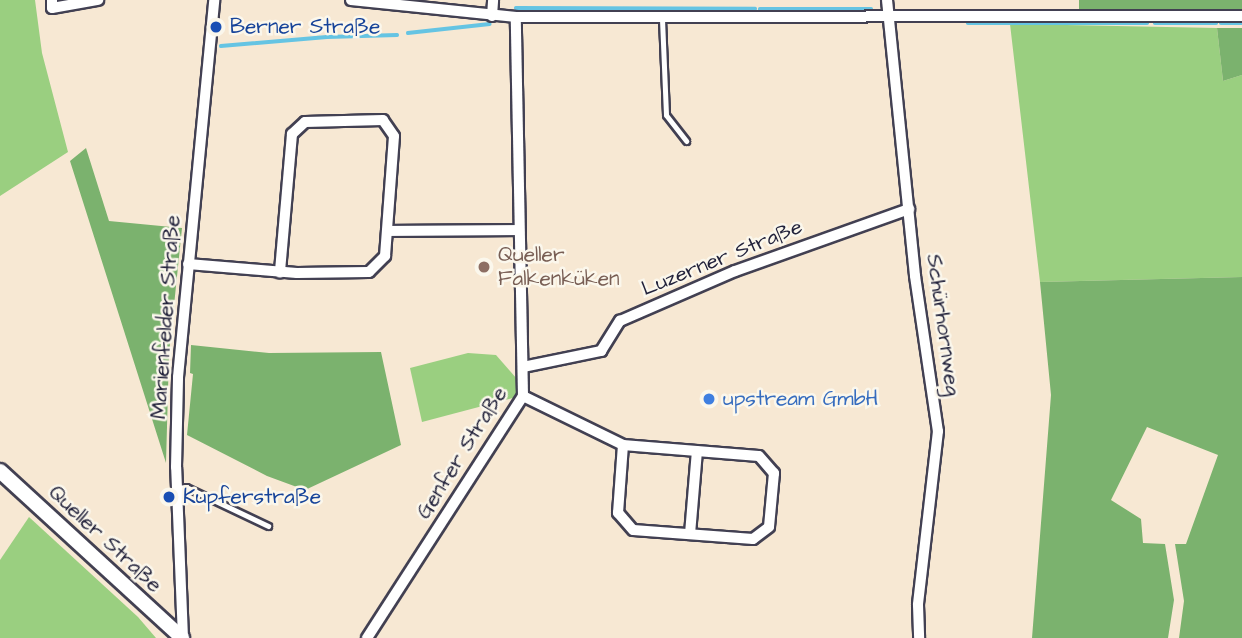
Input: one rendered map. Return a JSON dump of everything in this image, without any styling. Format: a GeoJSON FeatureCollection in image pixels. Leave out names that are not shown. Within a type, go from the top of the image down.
{"type":"FeatureCollection","features":[{"type":"Feature","properties":{"kind":"street"},"geometry":{"type":"LineString","coordinates":[[52,4],[98,0]]}},
{"type":"Feature","properties":{"kind":"street","name":"Marienfelder Straße"},"geometry":{"type":"LineString","coordinates":[[182,638],[177,407],[188,264],[215,0]]}},
{"type":"Feature","properties":{"kind":"street"},"geometry":{"type":"LineString","coordinates":[[351,0],[516,17],[662,19],[1242,16]]}},
{"type":"Feature","properties":{"kind":"street"},"geometry":{"type":"LineString","coordinates":[[492,16],[493,0]]}},
{"type":"Feature","properties":{"kind":"street","name":"Schürhornweg"},"geometry":{"type":"LineString","coordinates":[[887,0],[915,276],[937,431],[938,451],[918,605],[919,638]]}},
{"type":"Feature","properties":{"kind":"street","name":"Genfer Straße"},"geometry":{"type":"LineString","coordinates":[[367,638],[523,397],[516,17]]}},
{"type":"Feature","properties":{"kind":"street"},"geometry":{"type":"LineString","coordinates":[[188,264],[280,272],[369,272],[385,256],[394,136],[383,120],[305,122],[292,134],[280,272]]}},
{"type":"Feature","properties":{"kind":"street","name":"Luzerner Straße"},"geometry":{"type":"LineString","coordinates":[[523,367],[601,351],[620,321],[735,271],[909,209]]}},
{"type":"Feature","properties":{"kind":"street"},"geometry":{"type":"LineString","coordinates":[[387,231],[519,230]]}},
{"type":"Feature","properties":{"kind":"street"},"geometry":{"type":"LineString","coordinates":[[523,397],[623,444],[759,456],[774,473],[769,527],[753,539],[633,530],[618,513],[623,444]]}},
{"type":"Feature","properties":{"kind":"street"},"geometry":{"type":"LineString","coordinates":[[690,534],[697,451]]}},
{"type":"Feature","properties":{"kind":"street","name":"Queller Straße"},"geometry":{"type":"LineString","coordinates":[[0,471],[182,638]]}},
{"type":"Feature","properties":{"kind":"lane"},"geometry":{"type":"LineString","coordinates":[[662,19],[666,114],[686,141]]}},
{"type":"Feature","properties":{"kind":"lane"},"geometry":{"type":"LineString","coordinates":[[177,488],[186,487],[268,526]]}},
{"type":"Feature","properties":{"kind":"green space"},"geometry":{"type":"Polygon","coordinates":[[[0,0],[35,0],[42,53],[68,152],[0,196],[0,0]]]}},
{"type":"Feature","properties":{"kind":"green space"},"geometry":{"type":"Polygon","coordinates":[[[1079,0],[1242,0],[1242,11],[1079,10],[1079,0]]]}},
{"type":"Feature","properties":{"kind":"green space"},"geometry":{"type":"Polygon","coordinates":[[[1010,24],[1217,28],[1223,81],[1242,75],[1242,277],[1040,282],[1010,24]]]}},
{"type":"Feature","properties":{"kind":"green space"},"geometry":{"type":"Polygon","coordinates":[[[1217,28],[1242,28],[1242,75],[1223,81],[1217,28]]]}},
{"type":"Feature","properties":{"kind":"green space"},"geometry":{"type":"Polygon","coordinates":[[[86,148],[109,221],[182,228],[169,354],[166,463],[70,161],[86,148]]]}},
{"type":"Feature","properties":{"kind":"green space"},"geometry":{"type":"Polygon","coordinates":[[[1242,277],[1242,638],[1179,638],[1184,601],[1175,544],[1186,544],[1218,455],[1147,427],[1111,500],[1141,519],[1143,543],[1165,544],[1174,600],[1168,638],[1032,638],[1051,395],[1040,282],[1242,277]]]}},
{"type":"Feature","properties":{"kind":"green space"},"geometry":{"type":"Polygon","coordinates":[[[191,345],[269,353],[381,352],[401,445],[305,490],[267,476],[187,435],[193,374],[190,373],[191,345]]]}},
{"type":"Feature","properties":{"kind":"green space"},"geometry":{"type":"Polygon","coordinates":[[[468,353],[496,355],[517,379],[517,397],[422,422],[410,368],[468,353]]]}},
{"type":"Feature","properties":{"kind":"green space"},"geometry":{"type":"Polygon","coordinates":[[[29,517],[138,617],[156,638],[0,638],[0,560],[29,517]]]}},
{"type":"Feature","properties":{"kind":"waterway"},"geometry":{"type":"LineString","coordinates":[[516,8],[755,9]]}},
{"type":"Feature","properties":{"kind":"waterway"},"geometry":{"type":"LineString","coordinates":[[760,9],[871,9]]}},
{"type":"Feature","properties":{"kind":"waterway"},"geometry":{"type":"LineString","coordinates":[[968,23],[1147,23]]}},
{"type":"Feature","properties":{"kind":"waterway"},"geometry":{"type":"LineString","coordinates":[[1155,23],[1216,23]]}},
{"type":"Feature","properties":{"kind":"waterway"},"geometry":{"type":"LineString","coordinates":[[1221,23],[1242,23]]}},
{"type":"Feature","properties":{"kind":"waterway"},"geometry":{"type":"LineString","coordinates":[[408,33],[490,24]]}},
{"type":"Feature","properties":{"kind":"waterway"},"geometry":{"type":"LineString","coordinates":[[221,46],[327,37],[397,35]]}},
{"type":"Feature","properties":{"kind":"place","name":"Berner Straße"},"geometry":{"type":"Point","coordinates":[216,27]}},
{"type":"Feature","properties":{"kind":"place","name":"Queller Falkenküken"},"geometry":{"type":"Point","coordinates":[484,267]}},
{"type":"Feature","properties":{"kind":"place","name":"upstream GmbH"},"geometry":{"type":"Point","coordinates":[709,399]}},
{"type":"Feature","properties":{"kind":"place","name":"Kupferstraße"},"geometry":{"type":"Point","coordinates":[169,497]}}]}
